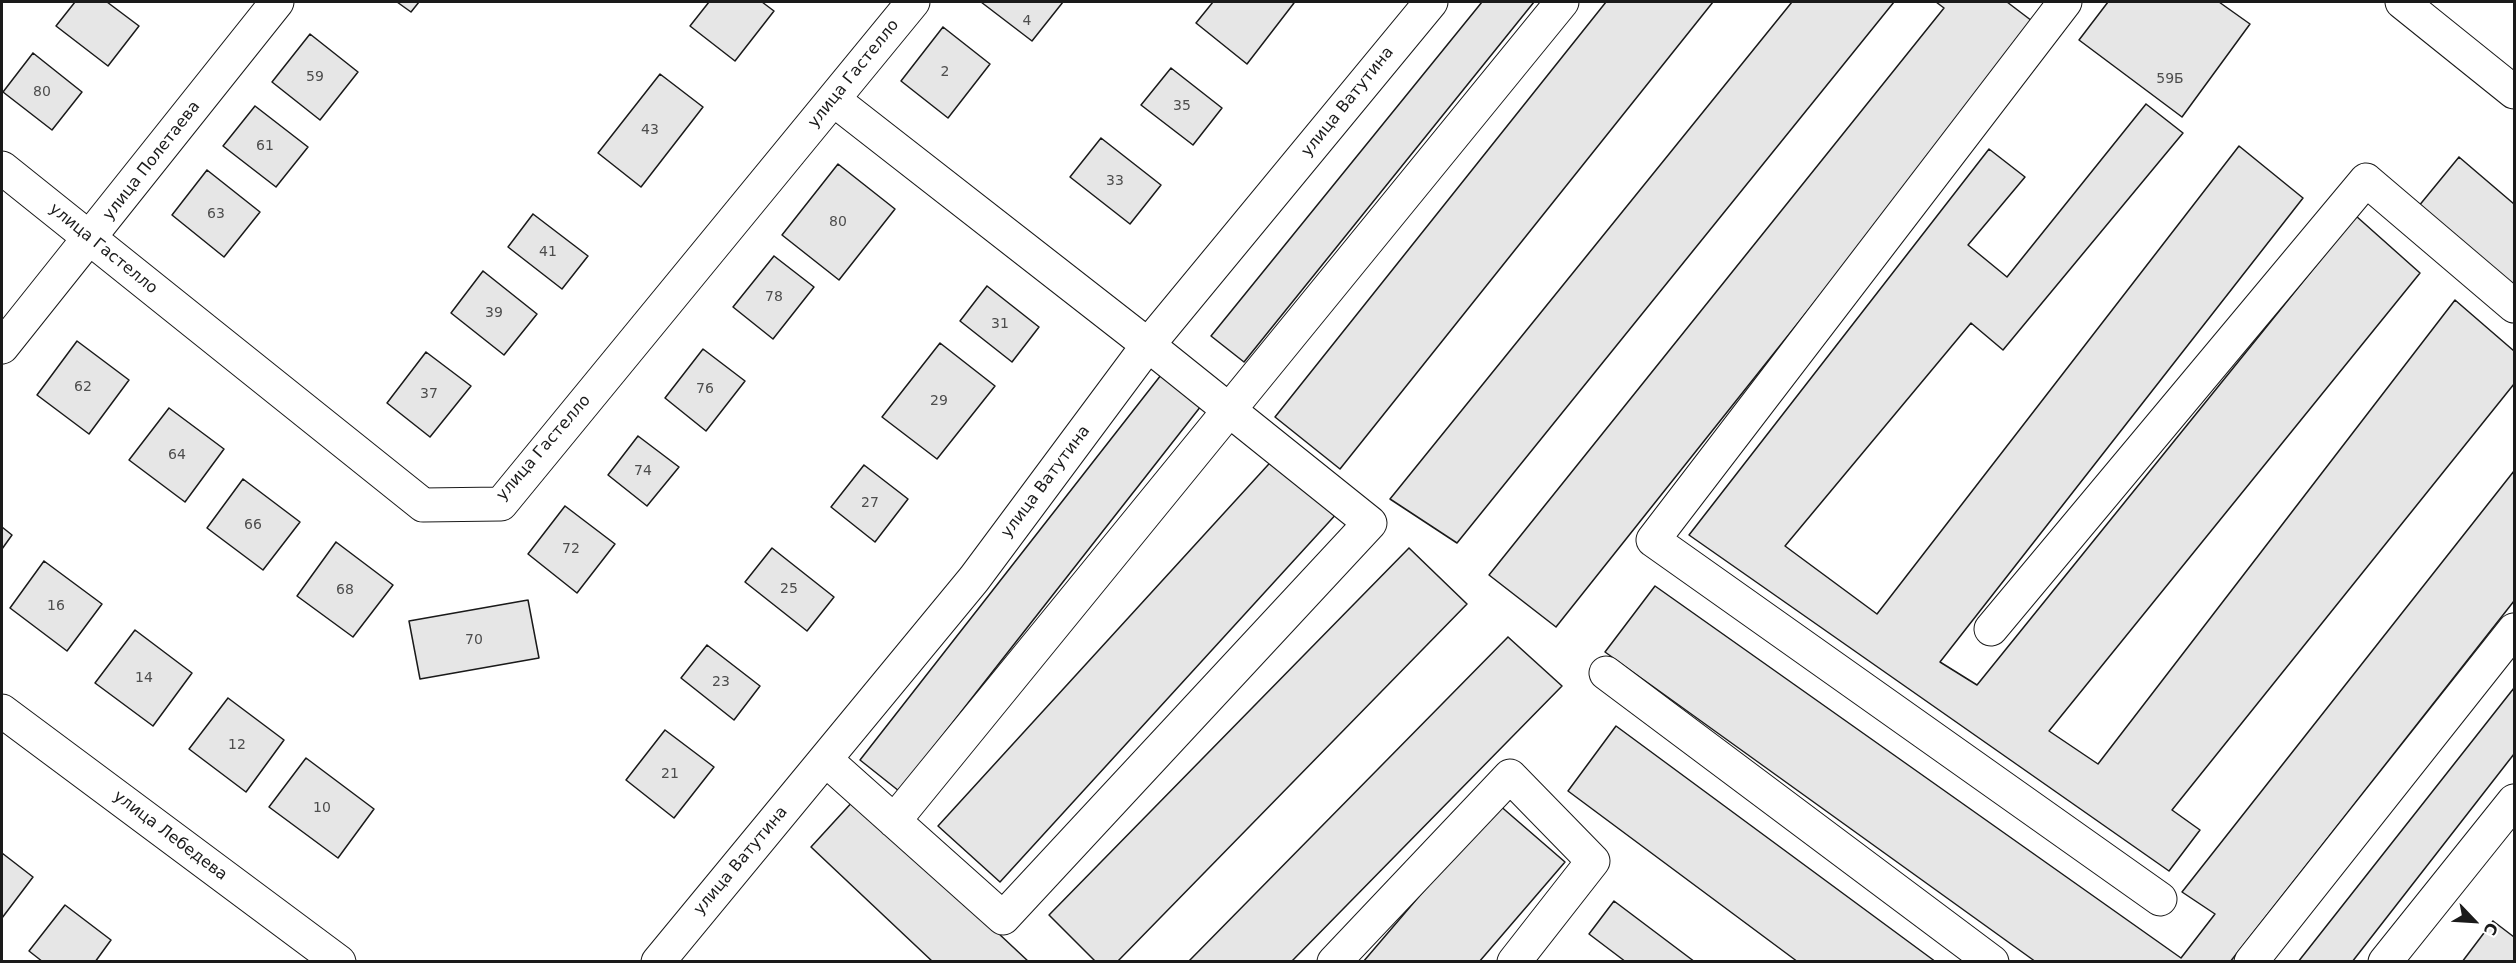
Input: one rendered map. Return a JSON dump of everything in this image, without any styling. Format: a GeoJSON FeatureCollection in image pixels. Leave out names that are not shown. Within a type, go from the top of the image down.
{"type":"FeatureCollection","features":[{"type":"Feature","properties":{"kind":"street","name":"улица Полетаева"},"geometry":{"type":"LineString","coordinates":[[2,347],[278,2]]}},
{"type":"Feature","properties":{"kind":"street","name":"улица Гастелло"},"geometry":{"type":"LineString","coordinates":[[2,168],[423,505],[501,504],[913,2]]}},
{"type":"Feature","properties":{"kind":"street","name":"улица Ватутина"},"geometry":{"type":"LineString","coordinates":[[658,962],[974,579],[1148,345],[1431,2]]}},
{"type":"Feature","properties":{"kind":"street"},"geometry":{"type":"LineString","coordinates":[[894,821],[1562,2]]}},
{"type":"Feature","properties":{"kind":"street"},"geometry":{"type":"LineString","coordinates":[[2066,2],[1653,540],[2160,899]]}},
{"type":"Feature","properties":{"kind":"street"},"geometry":{"type":"LineString","coordinates":[[2402,2],[2514,92]]}},
{"type":"Feature","properties":{"kind":"street"},"geometry":{"type":"LineString","coordinates":[[825,760],[1003,918],[1370,523],[1148,345],[834,100]]}},
{"type":"Feature","properties":{"kind":"street"},"geometry":{"type":"LineString","coordinates":[[1991,629],[2366,180],[2514,306]]}},
{"type":"Feature","properties":{"kind":"street"},"geometry":{"type":"LineString","coordinates":[[2251,962],[2514,630]]}},
{"type":"Feature","properties":{"kind":"street"},"geometry":{"type":"LineString","coordinates":[[1606,673],[1992,962]]}},
{"type":"Feature","properties":{"kind":"street","name":"улица Лебедева"},"geometry":{"type":"LineString","coordinates":[[2,711],[339,962]]}},
{"type":"Feature","properties":{"kind":"street"},"geometry":{"type":"LineString","coordinates":[[1334,962],[1510,776],[1593,861],[1514,962]]}},
{"type":"Feature","properties":{"kind":"street"},"geometry":{"type":"LineString","coordinates":[[2385,962],[2514,801]]}},
{"type":"Feature","properties":{"kind":"building"},"geometry":{"type":"Polygon","coordinates":[[[75,2],[107,2],[139,26],[108,66],[56,26],[75,2]]]}},
{"type":"Feature","properties":{"kind":"building"},"geometry":{"type":"Polygon","coordinates":[[[397,2],[419,2],[411,12],[397,2]]]}},
{"type":"Feature","properties":{"kind":"building"},"geometry":{"type":"Polygon","coordinates":[[[709,2],[762,2],[774,11],[735,61],[690,26],[709,2]]]}},
{"type":"Feature","properties":{"kind":"building"},"geometry":{"type":"Polygon","coordinates":[[[981,2],[1063,2],[1032,41],[981,2]]]}},
{"type":"Feature","properties":{"kind":"building"},"geometry":{"type":"Polygon","coordinates":[[[1213,2],[1294,3],[1247,64],[1196,23],[1213,2]]]}},
{"type":"Feature","properties":{"kind":"building"},"geometry":{"type":"Polygon","coordinates":[[[1482,2],[1534,2],[1244,362],[1211,336],[1482,2]]]}},
{"type":"Feature","properties":{"kind":"building"},"geometry":{"type":"Polygon","coordinates":[[[1606,2],[1713,2],[1340,469],[1275,417],[1606,2]]]}},
{"type":"Feature","properties":{"kind":"building"},"geometry":{"type":"Polygon","coordinates":[[[1792,2],[1894,2],[1457,543],[1390,499],[1792,2]]]}},
{"type":"Feature","properties":{"kind":"building"},"geometry":{"type":"Polygon","coordinates":[[[1936,2],[2007,2],[2036,24],[1556,627],[1489,575],[1944,8],[1936,2]]]}},
{"type":"Feature","properties":{"kind":"building"},"geometry":{"type":"Polygon","coordinates":[[[2108,2],[2219,2],[2250,24],[2182,117],[2079,40],[2108,2]]]}},
{"type":"Feature","properties":{"kind":"building"},"geometry":{"type":"Polygon","coordinates":[[[943,27],[990,64],[948,118],[901,81],[943,27]]]}},
{"type":"Feature","properties":{"kind":"building"},"geometry":{"type":"Polygon","coordinates":[[[310,34],[358,72],[320,120],[272,82],[310,34]]]}},
{"type":"Feature","properties":{"kind":"building"},"geometry":{"type":"Polygon","coordinates":[[[33,53],[82,92],[52,130],[3,92],[33,53]]]}},
{"type":"Feature","properties":{"kind":"building"},"geometry":{"type":"Polygon","coordinates":[[[1171,68],[1222,108],[1193,145],[1141,105],[1171,68]]]}},
{"type":"Feature","properties":{"kind":"building"},"geometry":{"type":"Polygon","coordinates":[[[660,74],[703,107],[641,187],[598,153],[660,74]]]}},
{"type":"Feature","properties":{"kind":"building"},"geometry":{"type":"Polygon","coordinates":[[[2146,104],[2183,133],[2003,350],[1971,323],[1785,546],[1877,614],[2239,146],[2303,198],[1940,662],[1977,685],[2356,216],[2420,273],[2049,731],[2098,764],[2455,300],[2514,351],[2514,384],[2172,810],[2200,830],[2169,871],[1689,535],[1989,149],[2025,177],[1968,245],[2007,277],[2146,104]]]}},
{"type":"Feature","properties":{"kind":"building"},"geometry":{"type":"Polygon","coordinates":[[[255,106],[308,147],[276,187],[223,146],[255,106]]]}},
{"type":"Feature","properties":{"kind":"building"},"geometry":{"type":"Polygon","coordinates":[[[1101,138],[1161,185],[1130,224],[1070,177],[1101,138]]]}},
{"type":"Feature","properties":{"kind":"building"},"geometry":{"type":"Polygon","coordinates":[[[2459,157],[2514,204],[2514,287],[2418,207],[2459,157]]]}},
{"type":"Feature","properties":{"kind":"building"},"geometry":{"type":"Polygon","coordinates":[[[838,164],[895,209],[839,280],[782,235],[838,164]]]}},
{"type":"Feature","properties":{"kind":"building"},"geometry":{"type":"Polygon","coordinates":[[[207,170],[260,212],[224,257],[172,215],[207,170]]]}},
{"type":"Feature","properties":{"kind":"building"},"geometry":{"type":"Polygon","coordinates":[[[533,214],[588,256],[562,289],[508,247],[533,214]]]}},
{"type":"Feature","properties":{"kind":"building"},"geometry":{"type":"Polygon","coordinates":[[[774,256],[814,287],[773,339],[733,307],[774,256]]]}},
{"type":"Feature","properties":{"kind":"building"},"geometry":{"type":"Polygon","coordinates":[[[483,271],[537,314],[504,355],[451,313],[483,271]]]}},
{"type":"Feature","properties":{"kind":"building"},"geometry":{"type":"Polygon","coordinates":[[[987,286],[1039,327],[1012,362],[960,321],[987,286]]]}},
{"type":"Feature","properties":{"kind":"building"},"geometry":{"type":"Polygon","coordinates":[[[77,341],[129,380],[89,434],[37,395],[77,341]]]}},
{"type":"Feature","properties":{"kind":"building"},"geometry":{"type":"Polygon","coordinates":[[[940,343],[995,386],[937,459],[882,417],[940,343]]]}},
{"type":"Feature","properties":{"kind":"building"},"geometry":{"type":"Polygon","coordinates":[[[703,349],[745,381],[706,431],[665,398],[703,349]]]}},
{"type":"Feature","properties":{"kind":"building"},"geometry":{"type":"Polygon","coordinates":[[[426,352],[471,386],[430,437],[387,403],[426,352]]]}},
{"type":"Feature","properties":{"kind":"building"},"geometry":{"type":"Polygon","coordinates":[[[1161,375],[1201,406],[899,791],[860,760],[1161,375]]]}},
{"type":"Feature","properties":{"kind":"building"},"geometry":{"type":"Polygon","coordinates":[[[169,408],[224,449],[185,502],[129,460],[169,408]]]}},
{"type":"Feature","properties":{"kind":"building"},"geometry":{"type":"Polygon","coordinates":[[[638,436],[679,467],[647,506],[608,475],[638,436]]]}},
{"type":"Feature","properties":{"kind":"building"},"geometry":{"type":"Polygon","coordinates":[[[1278,454],[1339,511],[1000,882],[938,826],[1278,454]]]}},
{"type":"Feature","properties":{"kind":"building"},"geometry":{"type":"Polygon","coordinates":[[[864,465],[908,499],[875,542],[831,507],[864,465]]]}},
{"type":"Feature","properties":{"kind":"building"},"geometry":{"type":"Polygon","coordinates":[[[2514,471],[2514,601],[2230,962],[2036,962],[1605,652],[1655,586],[2181,958],[2215,914],[2182,892],[2514,471]]]}},
{"type":"Feature","properties":{"kind":"building"},"geometry":{"type":"Polygon","coordinates":[[[243,479],[300,522],[263,570],[207,528],[243,479]]]}},
{"type":"Feature","properties":{"kind":"building"},"geometry":{"type":"Polygon","coordinates":[[[565,506],[615,544],[577,593],[528,554],[565,506]]]}},
{"type":"Feature","properties":{"kind":"building"},"geometry":{"type":"Polygon","coordinates":[[[2,527],[12,535],[2,549],[2,527]]]}},
{"type":"Feature","properties":{"kind":"building"},"geometry":{"type":"Polygon","coordinates":[[[336,542],[393,585],[353,637],[297,596],[336,542]]]}},
{"type":"Feature","properties":{"kind":"building"},"geometry":{"type":"Polygon","coordinates":[[[772,548],[834,597],[807,631],[745,582],[772,548]]]}},
{"type":"Feature","properties":{"kind":"building"},"geometry":{"type":"Polygon","coordinates":[[[1409,548],[1467,604],[1117,962],[1096,962],[1049,915],[1409,548]]]}},
{"type":"Feature","properties":{"kind":"building"},"geometry":{"type":"Polygon","coordinates":[[[44,561],[102,604],[67,651],[10,608],[44,561]]]}},
{"type":"Feature","properties":{"kind":"building"},"geometry":{"type":"Polygon","coordinates":[[[528,600],[539,658],[420,679],[409,621],[528,600]]]}},
{"type":"Feature","properties":{"kind":"building"},"geometry":{"type":"Polygon","coordinates":[[[135,630],[192,673],[153,726],[95,683],[135,630]]]}},
{"type":"Feature","properties":{"kind":"building"},"geometry":{"type":"Polygon","coordinates":[[[1508,637],[1562,686],[1291,962],[1188,962],[1508,637]]]}},
{"type":"Feature","properties":{"kind":"building"},"geometry":{"type":"Polygon","coordinates":[[[707,645],[760,686],[734,720],[681,678],[707,645]]]}},
{"type":"Feature","properties":{"kind":"building"},"geometry":{"type":"Polygon","coordinates":[[[2514,688],[2514,754],[2352,962],[2298,962],[2514,688]]]}},
{"type":"Feature","properties":{"kind":"building"},"geometry":{"type":"Polygon","coordinates":[[[228,698],[284,740],[246,792],[189,749],[228,698]]]}},
{"type":"Feature","properties":{"kind":"building"},"geometry":{"type":"Polygon","coordinates":[[[1616,726],[1936,962],[1798,962],[1568,791],[1616,726]]]}},
{"type":"Feature","properties":{"kind":"building"},"geometry":{"type":"Polygon","coordinates":[[[665,730],[714,767],[674,818],[626,780],[665,730]]]}},
{"type":"Feature","properties":{"kind":"building"},"geometry":{"type":"Polygon","coordinates":[[[306,758],[374,809],[338,858],[269,807],[306,758]]]}},
{"type":"Feature","properties":{"kind":"building"},"geometry":{"type":"Polygon","coordinates":[[[855,799],[1029,962],[933,962],[811,847],[855,799]]]}},
{"type":"Feature","properties":{"kind":"building"},"geometry":{"type":"Polygon","coordinates":[[[1498,804],[1565,862],[1479,962],[1363,962],[1498,804]]]}},
{"type":"Feature","properties":{"kind":"building"},"geometry":{"type":"Polygon","coordinates":[[[2,853],[33,877],[2,918],[2,853]]]}},
{"type":"Feature","properties":{"kind":"building"},"geometry":{"type":"Polygon","coordinates":[[[1614,901],[1695,962],[1626,962],[1589,934],[1614,901]]]}},
{"type":"Feature","properties":{"kind":"building"},"geometry":{"type":"Polygon","coordinates":[[[65,905],[111,940],[95,962],[43,962],[29,951],[65,905]]]}},
{"type":"Feature","properties":{"kind":"building"},"geometry":{"type":"Polygon","coordinates":[[[2493,921],[2514,937],[2514,962],[2462,962],[2493,921]]]}}]}
